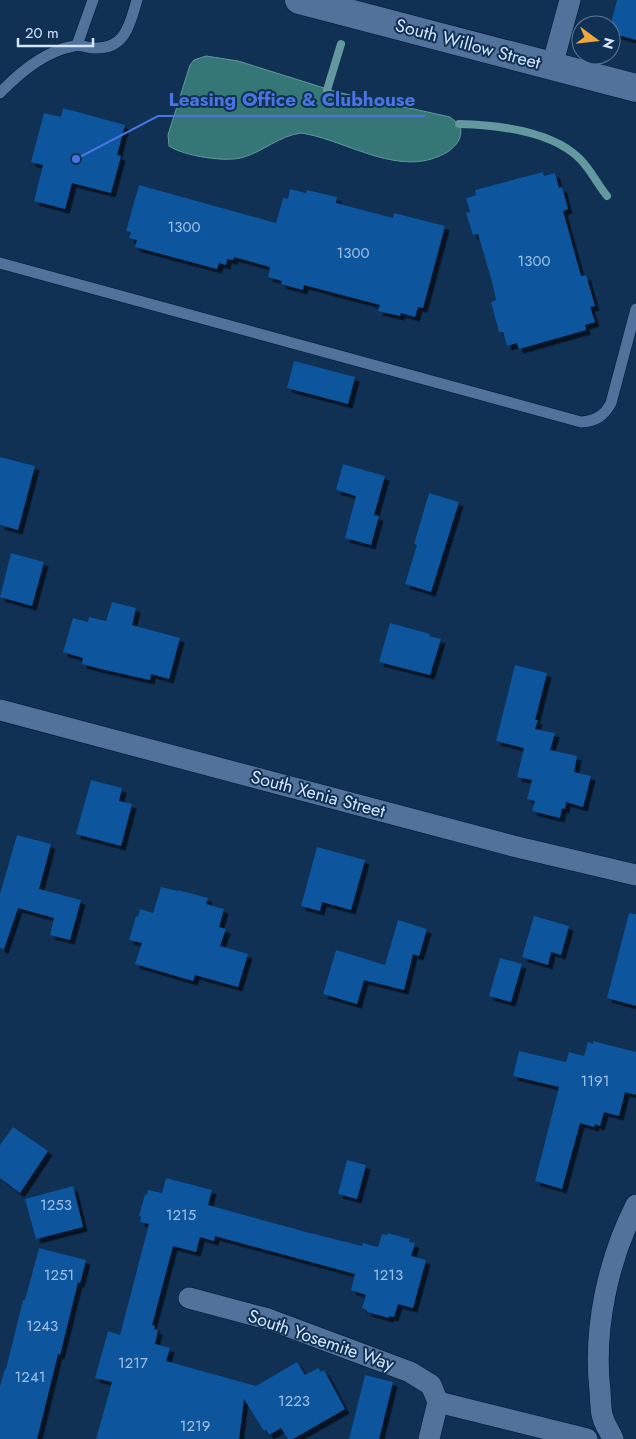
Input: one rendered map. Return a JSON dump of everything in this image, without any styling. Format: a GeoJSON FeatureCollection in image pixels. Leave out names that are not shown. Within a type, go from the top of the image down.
{"type":"FeatureCollection","features":[{"type":"Feature","properties":{"kind":"street","name":"South Willow Street"},"geometry":{"type":"LineString","coordinates":[[299,0],[636,88]]}},
{"type":"Feature","properties":{"kind":"street"},"geometry":{"type":"LineString","coordinates":[[552,66],[570,0]]}},
{"type":"Feature","properties":{"kind":"street","name":"South Xenia Street"},"geometry":{"type":"LineString","coordinates":[[0,710],[514,846],[636,875]]}},
{"type":"Feature","properties":{"kind":"street"},"geometry":{"type":"LineString","coordinates":[[613,1439],[603,1418],[598,1378],[599,1330],[604,1300],[624,1229],[636,1204]]}},
{"type":"Feature","properties":{"kind":"street","name":"South Yosemite Way"},"geometry":{"type":"LineString","coordinates":[[189,1298],[268,1319],[387,1362],[410,1372],[431,1385],[438,1402]]}},
{"type":"Feature","properties":{"kind":"street"},"geometry":{"type":"LineString","coordinates":[[429,1439],[438,1402],[588,1439]]}},
{"type":"Feature","properties":{"kind":"lane"},"geometry":{"type":"LineString","coordinates":[[76,45],[93,0]]}},
{"type":"Feature","properties":{"kind":"lane"},"geometry":{"type":"LineString","coordinates":[[0,93],[9,83],[46,57],[76,45],[97,48],[114,45],[123,38],[130,25],[137,0]]}},
{"type":"Feature","properties":{"kind":"lane"},"geometry":{"type":"LineString","coordinates":[[0,263],[581,422],[599,418],[606,413],[611,402],[636,309]]}},
{"type":"Feature","properties":{"kind":"shaded area"},"geometry":{"type":"Polygon","coordinates":[[[206,56],[238,61],[337,92],[450,117],[460,125],[460,137],[455,146],[449,151],[431,159],[413,162],[375,156],[319,137],[301,133],[286,137],[237,159],[206,158],[185,153],[169,146],[168,135],[190,65],[194,60],[206,56]]]}},
{"type":"Feature","properties":{"kind":"building"},"geometry":{"type":"Polygon","coordinates":[[[617,0],[636,0],[636,40],[621,36],[621,15],[613,15],[617,0]]]}},
{"type":"Feature","properties":{"kind":"building"},"geometry":{"type":"Polygon","coordinates":[[[63,108],[125,125],[117,155],[121,156],[111,193],[72,183],[65,209],[34,201],[43,165],[31,162],[44,113],[61,117],[63,108]]]}},
{"type":"Feature","properties":{"kind":"building"},"geometry":{"type":"Polygon","coordinates":[[[543,172],[544,176],[555,173],[559,188],[562,187],[568,209],[563,211],[581,276],[586,275],[595,306],[590,307],[595,322],[585,325],[586,330],[519,349],[517,343],[507,346],[503,332],[499,332],[491,302],[496,300],[492,282],[478,234],[473,235],[466,213],[470,212],[466,198],[476,195],[475,190],[543,172]]]}},
{"type":"Feature","properties":{"kind":"building"},"geometry":{"type":"Polygon","coordinates":[[[139,185],[276,223],[283,198],[288,199],[290,189],[306,193],[307,190],[337,197],[336,203],[393,218],[394,213],[445,226],[423,308],[418,307],[415,317],[401,313],[400,316],[378,311],[380,305],[304,285],[303,290],[281,284],[282,281],[268,277],[270,267],[234,257],[233,260],[227,259],[226,265],[219,263],[217,269],[135,247],[137,240],[129,238],[131,232],[126,231],[139,185]]]}},
{"type":"Feature","properties":{"kind":"building"},"geometry":{"type":"Polygon","coordinates":[[[294,361],[355,377],[348,404],[287,388],[294,361]]]}},
{"type":"Feature","properties":{"kind":"building"},"geometry":{"type":"Polygon","coordinates":[[[0,457],[35,466],[18,530],[0,525],[0,457]]]}},
{"type":"Feature","properties":{"kind":"building"},"geometry":{"type":"Polygon","coordinates":[[[343,464],[385,476],[374,515],[379,516],[371,545],[345,538],[356,496],[336,490],[343,464]]]}},
{"type":"Feature","properties":{"kind":"building"},"geometry":{"type":"Polygon","coordinates":[[[429,493],[459,502],[431,592],[405,584],[417,545],[414,544],[429,493]]]}},
{"type":"Feature","properties":{"kind":"building"},"geometry":{"type":"Polygon","coordinates":[[[11,553],[44,562],[32,606],[0,597],[11,553]]]}},
{"type":"Feature","properties":{"kind":"building"},"geometry":{"type":"Polygon","coordinates":[[[112,602],[136,608],[132,625],[180,638],[169,679],[151,674],[150,680],[101,669],[82,664],[83,658],[63,652],[73,618],[88,622],[89,617],[106,621],[112,602]]]}},
{"type":"Feature","properties":{"kind":"building"},"geometry":{"type":"Polygon","coordinates":[[[390,623],[441,639],[430,675],[379,662],[390,623]]]}},
{"type":"Feature","properties":{"kind":"building"},"geometry":{"type":"Polygon","coordinates":[[[515,665],[547,673],[535,720],[538,720],[535,729],[555,733],[550,750],[577,756],[574,772],[591,776],[583,807],[566,802],[565,809],[562,808],[560,818],[532,811],[535,801],[527,799],[532,780],[517,777],[524,748],[496,741],[515,665]]]}},
{"type":"Feature","properties":{"kind":"building"},"geometry":{"type":"Polygon","coordinates":[[[91,780],[122,788],[119,801],[132,804],[121,846],[76,834],[91,780]]]}},
{"type":"Feature","properties":{"kind":"building"},"geometry":{"type":"Polygon","coordinates":[[[17,835],[51,844],[39,889],[81,900],[70,940],[50,935],[54,918],[18,908],[4,949],[0,948],[0,894],[17,835]]]}},
{"type":"Feature","properties":{"kind":"building"},"geometry":{"type":"Polygon","coordinates":[[[317,847],[365,860],[351,910],[322,902],[320,911],[301,906],[317,847]]]}},
{"type":"Feature","properties":{"kind":"building"},"geometry":{"type":"Polygon","coordinates":[[[161,887],[208,898],[206,904],[224,909],[219,927],[226,929],[220,946],[248,954],[238,987],[195,975],[193,981],[135,964],[142,943],[129,940],[136,916],[138,917],[140,909],[153,913],[161,887]]]}},
{"type":"Feature","properties":{"kind":"building"},"geometry":{"type":"Polygon","coordinates":[[[629,913],[636,914],[636,1006],[607,998],[629,913]]]}},
{"type":"Feature","properties":{"kind":"building"},"geometry":{"type":"Polygon","coordinates":[[[534,916],[569,926],[561,955],[551,952],[548,965],[522,957],[534,916]]]}},
{"type":"Feature","properties":{"kind":"building"},"geometry":{"type":"Polygon","coordinates":[[[398,920],[427,929],[419,956],[413,954],[404,990],[364,980],[357,1004],[323,994],[336,950],[385,965],[398,920]]]}},
{"type":"Feature","properties":{"kind":"building"},"geometry":{"type":"Polygon","coordinates":[[[500,958],[522,964],[511,1002],[489,996],[500,958]]]}},
{"type":"Feature","properties":{"kind":"building"},"geometry":{"type":"Polygon","coordinates":[[[593,1041],[636,1052],[636,1095],[625,1092],[619,1116],[604,1112],[600,1126],[595,1124],[594,1127],[580,1123],[562,1189],[535,1181],[559,1087],[513,1076],[519,1051],[566,1062],[569,1052],[584,1056],[588,1042],[593,1044],[593,1041]]]}},
{"type":"Feature","properties":{"kind":"building"},"geometry":{"type":"Polygon","coordinates":[[[13,1127],[48,1151],[20,1193],[0,1178],[0,1145],[13,1127]]]}},
{"type":"Feature","properties":{"kind":"building"},"geometry":{"type":"Polygon","coordinates":[[[347,1160],[366,1165],[357,1199],[338,1194],[347,1160]]]}},
{"type":"Feature","properties":{"kind":"building"},"geometry":{"type":"Polygon","coordinates":[[[166,1178],[212,1190],[208,1205],[306,1232],[362,1246],[363,1243],[378,1247],[382,1234],[387,1235],[388,1233],[410,1239],[409,1242],[415,1243],[411,1256],[426,1260],[413,1308],[398,1304],[394,1317],[389,1316],[389,1318],[367,1312],[367,1310],[362,1308],[366,1295],[351,1290],[355,1274],[215,1236],[214,1241],[200,1237],[196,1252],[173,1246],[152,1325],[155,1326],[154,1329],[158,1330],[155,1344],[170,1348],[166,1361],[256,1386],[297,1362],[305,1375],[318,1368],[321,1372],[324,1370],[345,1409],[293,1439],[288,1439],[281,1428],[269,1435],[266,1430],[264,1431],[244,1399],[239,1439],[96,1439],[112,1382],[95,1378],[108,1331],[120,1335],[149,1224],[140,1222],[141,1217],[139,1216],[145,1194],[147,1195],[148,1190],[162,1193],[166,1178]]]}},
{"type":"Feature","properties":{"kind":"building"},"geometry":{"type":"Polygon","coordinates":[[[73,1186],[83,1227],[36,1239],[25,1199],[73,1186]]]}},
{"type":"Feature","properties":{"kind":"building"},"geometry":{"type":"Polygon","coordinates":[[[39,1248],[86,1260],[80,1283],[78,1282],[60,1355],[58,1354],[37,1439],[0,1439],[0,1386],[39,1248]]]}},
{"type":"Feature","properties":{"kind":"building"},"geometry":{"type":"Polygon","coordinates":[[[365,1375],[393,1382],[379,1439],[349,1439],[365,1375]]]}},
{"type":"Feature","properties":{"kind":"waterway"},"geometry":{"type":"LineString","coordinates":[[327,90],[341,44]]}},
{"type":"Feature","properties":{"kind":"waterway"},"geometry":{"type":"LineString","coordinates":[[459,124],[507,128],[523,131],[555,142],[568,149],[580,159],[607,196]]}},
{"type":"Feature","properties":{"kind":"place","name":"Leasing Office & Clubhouse"},"geometry":{"type":"Point","coordinates":[76,159]}}]}
